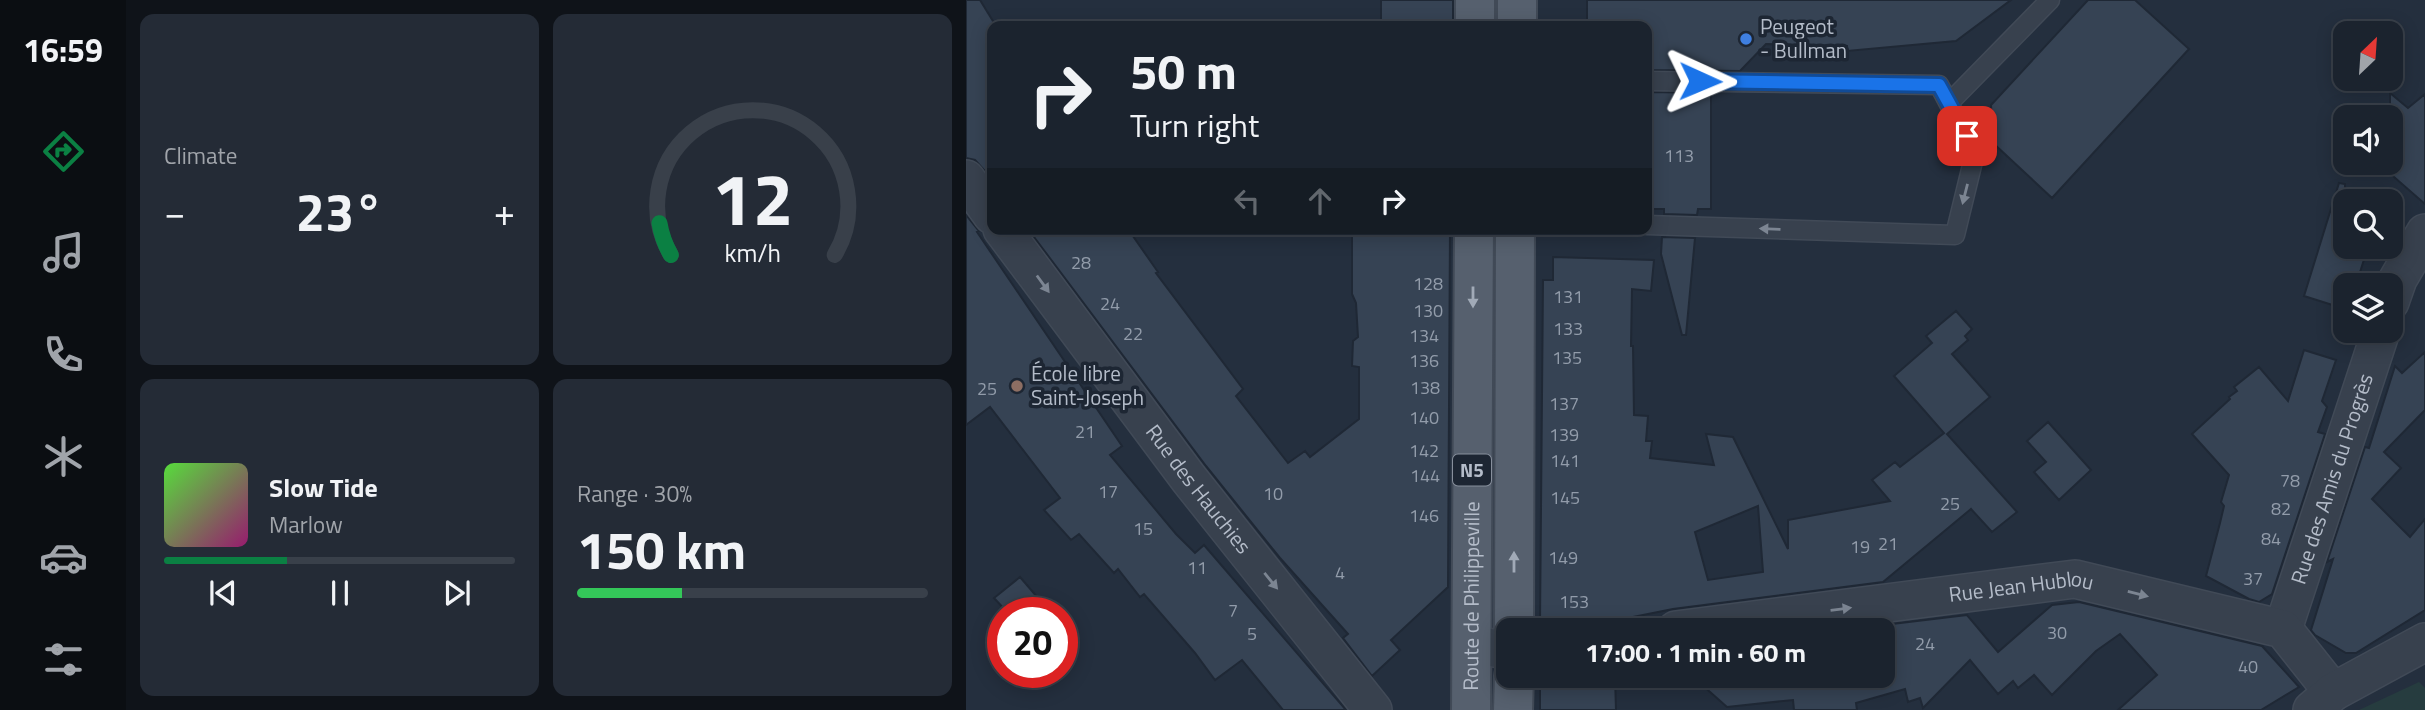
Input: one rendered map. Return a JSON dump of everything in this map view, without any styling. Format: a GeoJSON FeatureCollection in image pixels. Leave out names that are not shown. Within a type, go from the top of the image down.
{"type":"FeatureCollection","features":[{"type":"Feature","properties":{"kind":"main road"},"geometry":{"type":"LineString","coordinates":[[1475,0],[1475,21]]}},
{"type":"Feature","properties":{"kind":"main road"},"geometry":{"type":"LineString","coordinates":[[1517,0],[1517,21]]}},
{"type":"Feature","properties":{"kind":"main road","name":"Route de Philippeville"},"geometry":{"type":"LineString","coordinates":[[1471,710],[1474,235]]}},
{"type":"Feature","properties":{"kind":"main road","name":"Route de Philippeville"},"geometry":{"type":"LineString","coordinates":[[1514,618],[1515,235]]}},
{"type":"Feature","properties":{"kind":"main road","name":"Route de Philippeville"},"geometry":{"type":"LineString","coordinates":[[1513,710],[1514,688]]}},
{"type":"Feature","properties":{"kind":"street"},"geometry":{"type":"LineString","coordinates":[[966,179],[987,208]]}},
{"type":"Feature","properties":{"kind":"street"},"geometry":{"type":"LineString","coordinates":[[2402,273],[2425,233]]}},
{"type":"Feature","properties":{"kind":"street","name":"Rue des Hauchies"},"geometry":{"type":"LineString","coordinates":[[1006,235],[1189,479],[1373,710]]}},
{"type":"Feature","properties":{"kind":"street","name":"Rue des Amis du Progrès"},"geometry":{"type":"LineString","coordinates":[[2283,629],[2377,343]]}},
{"type":"Feature","properties":{"kind":"street","name":"Rue Jean Hublou"},"geometry":{"type":"LineString","coordinates":[[1770,618],[2075,579],[2283,629]]}},
{"type":"Feature","properties":{"kind":"street"},"geometry":{"type":"LineString","coordinates":[[2283,629],[2322,701],[2425,642]]}},
{"type":"Feature","properties":{"kind":"street"},"geometry":{"type":"LineString","coordinates":[[1472,645],[1496,648]]}},
{"type":"Feature","properties":{"kind":"lane"},"geometry":{"type":"LineString","coordinates":[[1949,103],[2050,0]]}},
{"type":"Feature","properties":{"kind":"lane"},"geometry":{"type":"LineString","coordinates":[[1652,80],[1939,85],[1975,153],[1955,235],[1652,226]]}},
{"type":"Feature","properties":{"kind":"green space"},"geometry":{"type":"Polygon","coordinates":[[[2419,682],[2425,688],[2425,710],[2359,710],[2419,682]]]}},
{"type":"Feature","properties":{"kind":"building"},"geometry":{"type":"Polygon","coordinates":[[[966,0],[980,0],[993,21],[987,21],[987,173],[975,160],[966,158],[966,0]]]}},
{"type":"Feature","properties":{"kind":"building"},"geometry":{"type":"Polygon","coordinates":[[[1381,0],[1453,0],[1453,21],[1381,21],[1381,0]]]}},
{"type":"Feature","properties":{"kind":"building","name":"Peugeot - Bullman"},"geometry":{"type":"Polygon","coordinates":[[[1587,0],[2011,0],[1956,41],[1847,51],[1847,46],[1766,44],[1740,71],[1652,70],[1652,21],[1587,21],[1587,0]]]}},
{"type":"Feature","properties":{"kind":"building"},"geometry":{"type":"Polygon","coordinates":[[[2088,0],[2135,0],[2189,49],[2052,198],[1993,143],[1991,105],[2088,0]]]}},
{"type":"Feature","properties":{"kind":"building"},"geometry":{"type":"Polygon","coordinates":[[[1652,92],[1711,93],[1711,209],[1698,209],[1697,215],[1664,214],[1664,209],[1652,209],[1652,92]]]}},
{"type":"Feature","properties":{"kind":"building"},"geometry":{"type":"Polygon","coordinates":[[[2390,93],[2408,108],[2425,94],[2425,204],[2392,175],[2403,175],[2403,105],[2390,105],[2390,93]]]}},
{"type":"Feature","properties":{"kind":"building"},"geometry":{"type":"Polygon","coordinates":[[[2339,183],[2345,184],[2345,189],[2337,189],[2339,183]]]}},
{"type":"Feature","properties":{"kind":"building"},"geometry":{"type":"Polygon","coordinates":[[[2333,202],[2333,259],[2364,259],[2360,273],[2333,273],[2333,305],[2304,296],[2333,202]]]}},
{"type":"Feature","properties":{"kind":"building"},"geometry":{"type":"Polygon","coordinates":[[[966,215],[1122,446],[1110,455],[1195,553],[1204,545],[1346,710],[1283,710],[1242,660],[1215,680],[1144,594],[1140,597],[1118,569],[1114,573],[1079,534],[1071,540],[1044,510],[1060,498],[990,407],[966,425],[966,215]]]}},
{"type":"Feature","properties":{"kind":"building"},"geometry":{"type":"Polygon","coordinates":[[[1033,235],[1132,235],[1158,272],[1156,273],[1243,389],[1236,396],[1288,463],[1305,451],[1310,457],[1359,419],[1359,367],[1352,366],[1353,341],[1358,337],[1356,303],[1352,294],[1352,235],[1450,235],[1448,587],[1391,640],[1400,650],[1372,676],[1343,638],[1348,634],[1280,558],[1206,466],[1033,235]]]}},
{"type":"Feature","properties":{"kind":"building"},"geometry":{"type":"Polygon","coordinates":[[[1662,237],[1695,238],[1686,335],[1682,335],[1661,254],[1662,237]]]}},
{"type":"Feature","properties":{"kind":"building"},"geometry":{"type":"Polygon","coordinates":[[[1553,257],[1654,260],[1651,291],[1632,289],[1634,415],[1648,416],[1646,441],[1652,441],[1650,458],[1714,465],[1706,434],[1733,437],[1788,549],[1788,520],[1890,501],[1872,480],[1895,462],[1900,467],[1944,433],[1894,376],[1932,343],[1926,336],[1956,311],[1972,329],[1965,336],[1968,340],[1952,354],[1990,397],[1947,434],[2017,512],[1992,532],[1971,509],[1883,582],[1673,609],[1628,618],[1540,618],[1543,280],[1553,280],[1553,257]],[[1758,506],[1695,532],[1708,580],[1763,572],[1758,506]]]}},
{"type":"Feature","properties":{"kind":"building"},"geometry":{"type":"Polygon","coordinates":[[[2304,350],[2336,360],[2322,401],[2327,407],[2318,432],[2325,434],[2272,594],[2259,602],[2206,576],[2229,475],[2192,434],[2230,399],[2237,391],[2234,387],[2259,367],[2288,401],[2304,350]]]}},
{"type":"Feature","properties":{"kind":"building"},"geometry":{"type":"Polygon","coordinates":[[[2425,352],[2425,410],[2384,452],[2401,468],[2372,499],[2410,537],[2425,519],[2425,610],[2356,653],[2346,653],[2311,630],[2333,559],[2327,562],[2365,447],[2369,448],[2395,366],[2402,373],[2425,352]]]}},
{"type":"Feature","properties":{"kind":"building"},"geometry":{"type":"Polygon","coordinates":[[[2048,422],[2091,470],[2059,500],[2034,472],[2046,462],[2027,441],[2048,422]]]}},
{"type":"Feature","properties":{"kind":"building"},"geometry":{"type":"Polygon","coordinates":[[[1020,577],[1037,597],[995,597],[1020,577]]]}},
{"type":"Feature","properties":{"kind":"building"},"geometry":{"type":"Polygon","coordinates":[[[2079,602],[2262,646],[2299,687],[2261,710],[2118,710],[2157,675],[2120,634],[2096,651],[2052,695],[2034,675],[2018,688],[2013,681],[1998,694],[1970,660],[1923,708],[1920,698],[1908,702],[1905,689],[1856,703],[1857,710],[1794,710],[1793,700],[1727,707],[1706,688],[1895,688],[1895,624],[1967,615],[1998,652],[2052,605],[2079,602]]]}},
{"type":"Feature","properties":{"kind":"building"},"geometry":{"type":"Polygon","coordinates":[[[1540,688],[1615,688],[1616,710],[1540,710],[1540,688]]]}},
{"type":"Feature","properties":{"kind":"place","name":"Peugeot - Bullman"},"geometry":{"type":"Point","coordinates":[1746,39]}},
{"type":"Feature","properties":{"kind":"place","name":"École libre Saint-Joseph"},"geometry":{"type":"Point","coordinates":[1017,386]}},
{"type":"Feature","properties":{"kind":"route"},"geometry":{"type":"LineString","coordinates":[[1700,81],[1939,85],[1967,136]]}}]}
